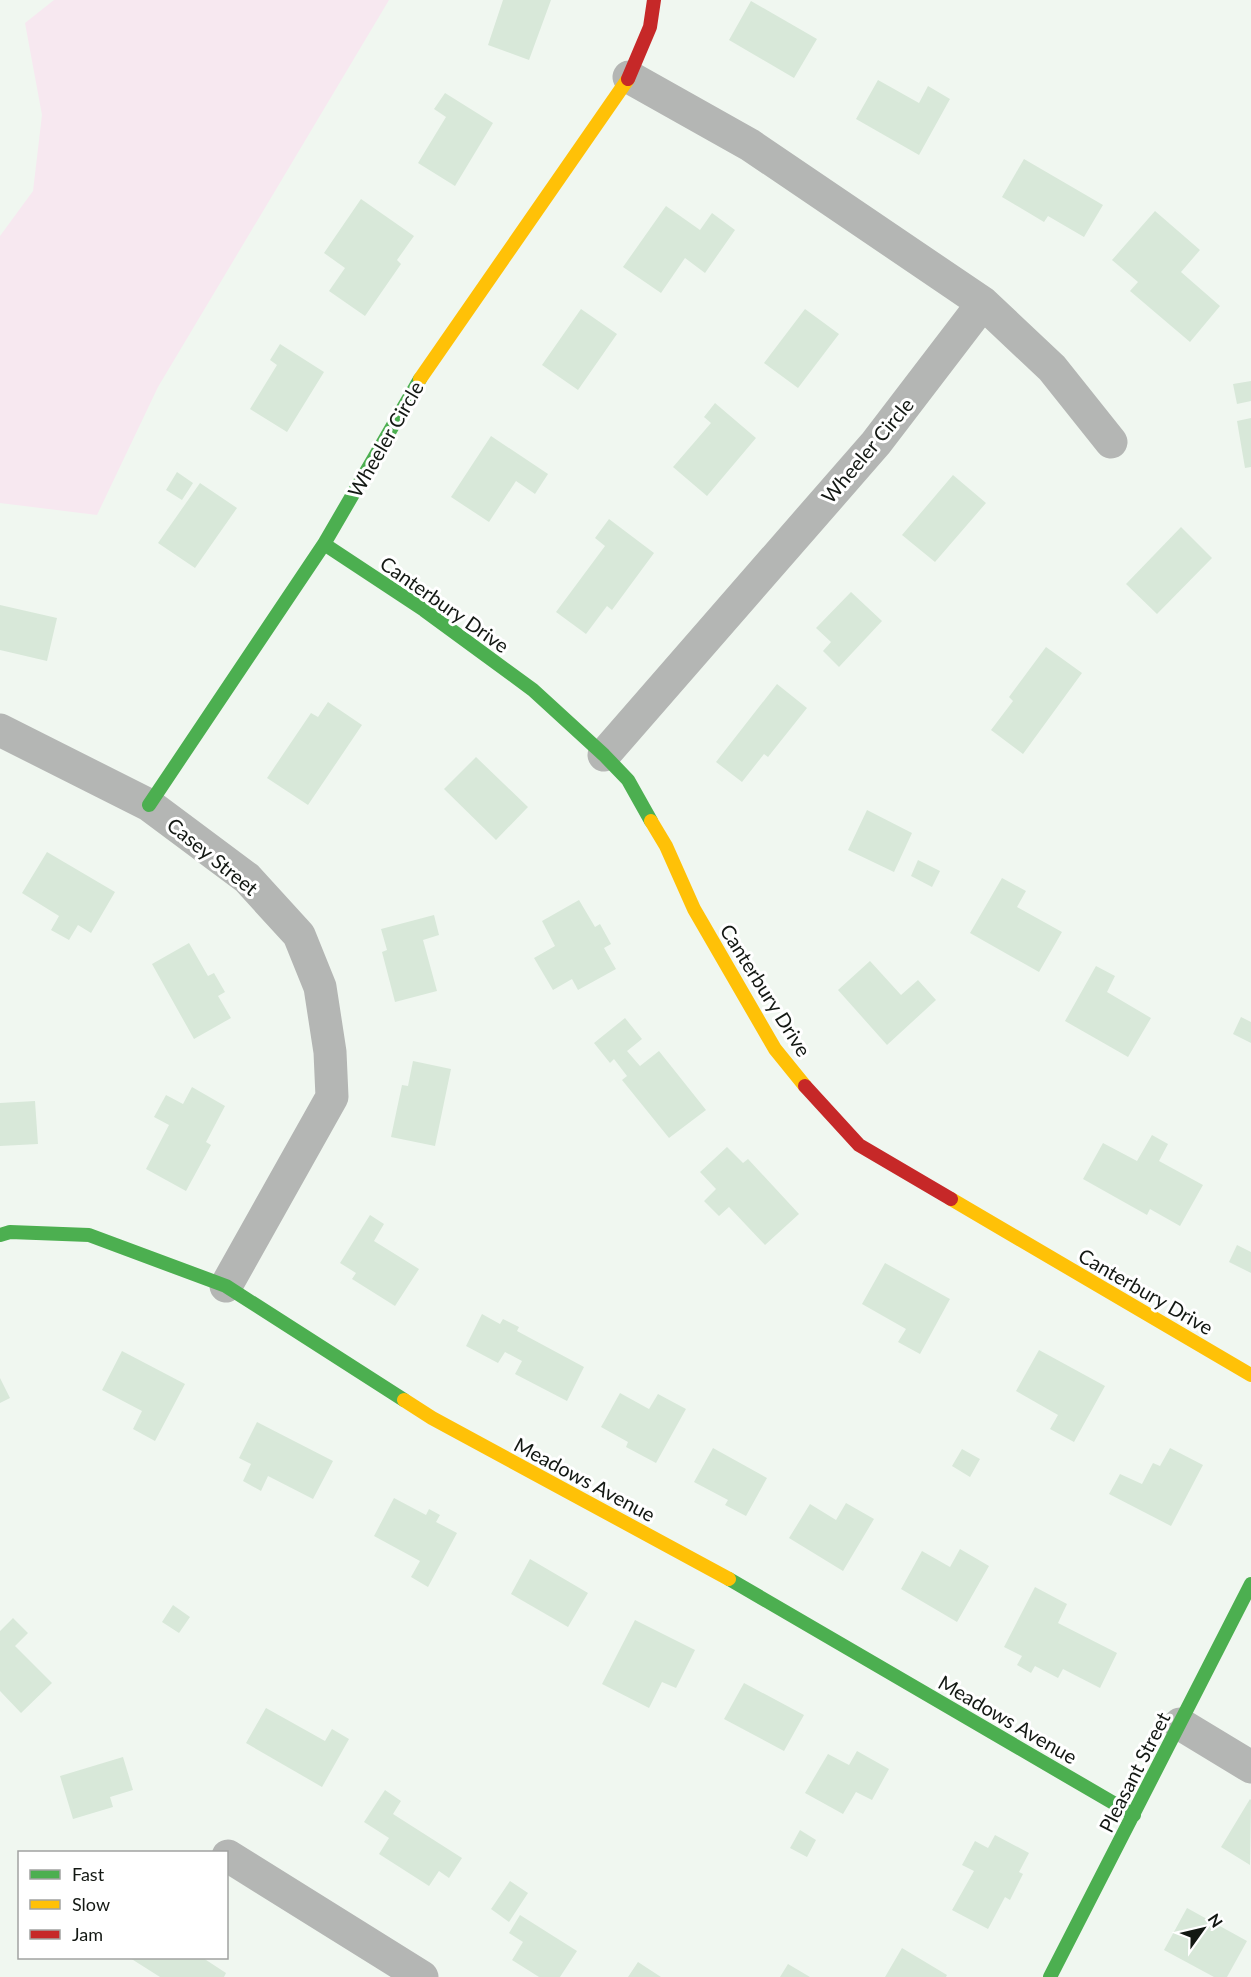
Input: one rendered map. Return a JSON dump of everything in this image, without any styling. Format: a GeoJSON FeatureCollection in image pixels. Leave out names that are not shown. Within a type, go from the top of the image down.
{"type":"FeatureCollection","features":[{"type":"Feature","properties":{"kind":"street","name":"Wheeler Circle"},"geometry":{"type":"LineString","coordinates":[[149,805],[324,544],[426,368],[629,77],[650,27],[654,0]]}},
{"type":"Feature","properties":{"kind":"street"},"geometry":{"type":"LineString","coordinates":[[629,77],[750,145],[983,303],[1052,368],[1111,442]]}},
{"type":"Feature","properties":{"kind":"street","name":"Wheeler Circle"},"geometry":{"type":"LineString","coordinates":[[604,755],[876,443],[983,303]]}},
{"type":"Feature","properties":{"kind":"street","name":"Canterbury Drive"},"geometry":{"type":"LineString","coordinates":[[324,544],[424,610],[533,690],[628,780],[666,846],[694,909],[775,1049],[818,1102],[859,1145],[1251,1374]]}},
{"type":"Feature","properties":{"kind":"street","name":"Casey Street"},"geometry":{"type":"LineString","coordinates":[[0,730],[149,805],[247,878],[299,935],[320,987],[330,1052],[332,1096],[226,1286]]}},
{"type":"Feature","properties":{"kind":"street","name":"Meadows Avenue"},"geometry":{"type":"LineString","coordinates":[[0,1235],[10,1232],[89,1235],[226,1286],[432,1418],[769,1601],[1134,1815]]}},
{"type":"Feature","properties":{"kind":"street","name":"Pleasant Street"},"geometry":{"type":"LineString","coordinates":[[1050,1977],[1251,1584]]}},
{"type":"Feature","properties":{"kind":"street"},"geometry":{"type":"LineString","coordinates":[[1180,1724],[1251,1767]]}},
{"type":"Feature","properties":{"kind":"street"},"geometry":{"type":"LineString","coordinates":[[228,1856],[422,1977]]}},
{"type":"Feature","properties":{"kind":"shaded area"},"geometry":{"type":"Polygon","coordinates":[[[54,0],[389,0],[158,387],[97,515],[0,503],[0,236],[33,191],[42,115],[25,23],[54,0]]]}},
{"type":"Feature","properties":{"kind":"building"},"geometry":{"type":"Polygon","coordinates":[[[503,0],[551,0],[529,60],[488,45],[503,0]]]}},
{"type":"Feature","properties":{"kind":"building"},"geometry":{"type":"Polygon","coordinates":[[[751,1],[817,39],[794,78],[729,40],[751,1]]]}},
{"type":"Feature","properties":{"kind":"building"},"geometry":{"type":"Polygon","coordinates":[[[878,80],[919,103],[928,86],[950,99],[919,155],[856,119],[878,80]]]}},
{"type":"Feature","properties":{"kind":"building"},"geometry":{"type":"Polygon","coordinates":[[[445,93],[493,123],[455,186],[418,163],[446,117],[434,109],[445,93]]]}},
{"type":"Feature","properties":{"kind":"building"},"geometry":{"type":"Polygon","coordinates":[[[1024,159],[1103,205],[1084,237],[1048,216],[1044,222],[1002,197],[1024,159]]]}},
{"type":"Feature","properties":{"kind":"building"},"geometry":{"type":"Polygon","coordinates":[[[361,199],[414,236],[397,260],[401,264],[365,316],[329,291],[345,268],[324,253],[361,199]]]}},
{"type":"Feature","properties":{"kind":"building"},"geometry":{"type":"Polygon","coordinates":[[[666,206],[700,230],[712,213],[735,230],[705,273],[685,258],[661,293],[623,267],[666,206]]]}},
{"type":"Feature","properties":{"kind":"building"},"geometry":{"type":"Polygon","coordinates":[[[1155,211],[1200,250],[1181,272],[1220,306],[1190,342],[1130,291],[1138,282],[1112,260],[1155,211]]]}},
{"type":"Feature","properties":{"kind":"building"},"geometry":{"type":"Polygon","coordinates":[[[581,309],[617,334],[578,390],[542,365],[581,309]]]}},
{"type":"Feature","properties":{"kind":"building"},"geometry":{"type":"Polygon","coordinates":[[[805,309],[839,334],[798,388],[764,363],[805,309]]]}},
{"type":"Feature","properties":{"kind":"building"},"geometry":{"type":"Polygon","coordinates":[[[280,344],[324,372],[287,432],[250,409],[277,365],[270,360],[280,344]]]}},
{"type":"Feature","properties":{"kind":"building"},"geometry":{"type":"Polygon","coordinates":[[[1251,381],[1251,401],[1237,404],[1233,384],[1251,381]]]}},
{"type":"Feature","properties":{"kind":"building"},"geometry":{"type":"Polygon","coordinates":[[[715,403],[756,438],[707,496],[673,467],[711,423],[704,417],[715,403]]]}},
{"type":"Feature","properties":{"kind":"building"},"geometry":{"type":"Polygon","coordinates":[[[1251,418],[1251,467],[1245,468],[1237,421],[1251,418]]]}},
{"type":"Feature","properties":{"kind":"building"},"geometry":{"type":"Polygon","coordinates":[[[491,436],[548,474],[535,494],[516,481],[489,522],[451,497],[491,436]]]}},
{"type":"Feature","properties":{"kind":"building"},"geometry":{"type":"Polygon","coordinates":[[[177,472],[193,483],[182,500],[166,490],[177,472]]]}},
{"type":"Feature","properties":{"kind":"building"},"geometry":{"type":"Polygon","coordinates":[[[953,475],[986,503],[935,562],[902,535],[953,475]]]}},
{"type":"Feature","properties":{"kind":"building"},"geometry":{"type":"Polygon","coordinates":[[[200,483],[237,508],[195,568],[158,543],[200,483]]]}},
{"type":"Feature","properties":{"kind":"building"},"geometry":{"type":"Polygon","coordinates":[[[609,519],[654,553],[612,610],[607,606],[586,634],[556,612],[605,546],[595,538],[609,519]]]}},
{"type":"Feature","properties":{"kind":"building"},"geometry":{"type":"Polygon","coordinates":[[[1181,527],[1212,558],[1157,614],[1126,584],[1181,527]]]}},
{"type":"Feature","properties":{"kind":"building"},"geometry":{"type":"Polygon","coordinates":[[[851,592],[882,621],[839,667],[823,651],[831,642],[816,628],[851,592]]]}},
{"type":"Feature","properties":{"kind":"building"},"geometry":{"type":"Polygon","coordinates":[[[0,605],[57,618],[47,661],[0,650],[0,605]]]}},
{"type":"Feature","properties":{"kind":"building"},"geometry":{"type":"Polygon","coordinates":[[[1046,647],[1082,673],[1023,754],[991,730],[1013,701],[1009,697],[1046,647]]]}},
{"type":"Feature","properties":{"kind":"building"},"geometry":{"type":"Polygon","coordinates":[[[777,684],[807,708],[768,757],[764,754],[742,782],[716,762],[777,684]]]}},
{"type":"Feature","properties":{"kind":"building"},"geometry":{"type":"Polygon","coordinates":[[[328,702],[362,725],[308,805],[267,778],[311,713],[318,717],[328,702]]]}},
{"type":"Feature","properties":{"kind":"building"},"geometry":{"type":"Polygon","coordinates":[[[476,757],[528,807],[496,840],[444,789],[476,757]]]}},
{"type":"Feature","properties":{"kind":"building"},"geometry":{"type":"Polygon","coordinates":[[[867,810],[912,833],[894,872],[848,850],[867,810]]]}},
{"type":"Feature","properties":{"kind":"building"},"geometry":{"type":"Polygon","coordinates":[[[47,852],[115,892],[91,933],[78,925],[69,940],[51,930],[59,916],[22,893],[47,852]]]}},
{"type":"Feature","properties":{"kind":"building"},"geometry":{"type":"Polygon","coordinates":[[[918,860],[940,871],[932,887],[911,876],[918,860]]]}},
{"type":"Feature","properties":{"kind":"building"},"geometry":{"type":"Polygon","coordinates":[[[1002,878],[1026,891],[1017,907],[1062,932],[1039,972],[970,933],[1002,878]]]}},
{"type":"Feature","properties":{"kind":"building"},"geometry":{"type":"Polygon","coordinates":[[[579,900],[595,927],[600,924],[611,944],[604,948],[616,969],[578,990],[572,979],[553,990],[534,958],[555,946],[542,921],[579,900]]]}},
{"type":"Feature","properties":{"kind":"building"},"geometry":{"type":"Polygon","coordinates":[[[434,915],[439,935],[423,940],[437,991],[395,1002],[382,952],[387,950],[381,929],[434,915]]]}},
{"type":"Feature","properties":{"kind":"building"},"geometry":{"type":"Polygon","coordinates":[[[189,943],[208,976],[214,973],[225,992],[218,996],[231,1018],[194,1039],[152,964],[189,943]]]}},
{"type":"Feature","properties":{"kind":"building"},"geometry":{"type":"Polygon","coordinates":[[[870,961],[901,995],[918,980],[936,1000],[887,1045],[838,990],[870,961]]]}},
{"type":"Feature","properties":{"kind":"building"},"geometry":{"type":"Polygon","coordinates":[[[1096,966],[1115,976],[1107,992],[1151,1018],[1128,1057],[1065,1021],[1096,966]]]}},
{"type":"Feature","properties":{"kind":"building"},"geometry":{"type":"Polygon","coordinates":[[[1241,1017],[1251,1022],[1251,1043],[1233,1034],[1241,1017]]]}},
{"type":"Feature","properties":{"kind":"building"},"geometry":{"type":"Polygon","coordinates":[[[625,1018],[642,1039],[627,1051],[640,1066],[659,1051],[706,1110],[669,1138],[622,1080],[627,1076],[614,1059],[610,1063],[594,1043],[625,1018]]]}},
{"type":"Feature","properties":{"kind":"building"},"geometry":{"type":"Polygon","coordinates":[[[413,1061],[451,1069],[435,1146],[391,1137],[402,1085],[408,1086],[413,1061]]]}},
{"type":"Feature","properties":{"kind":"building"},"geometry":{"type":"Polygon","coordinates":[[[192,1087],[225,1106],[206,1142],[211,1145],[186,1191],[146,1169],[169,1125],[154,1117],[166,1095],[183,1104],[192,1087]]]}},
{"type":"Feature","properties":{"kind":"building"},"geometry":{"type":"Polygon","coordinates":[[[35,1101],[38,1144],[0,1146],[0,1103],[35,1101]]]}},
{"type":"Feature","properties":{"kind":"building"},"geometry":{"type":"Polygon","coordinates":[[[1152,1135],[1168,1144],[1159,1161],[1203,1185],[1180,1226],[1150,1209],[1147,1215],[1083,1179],[1103,1143],[1137,1161],[1152,1135]]]}},
{"type":"Feature","properties":{"kind":"building"},"geometry":{"type":"Polygon","coordinates":[[[727,1147],[743,1163],[748,1159],[799,1214],[765,1245],[729,1207],[719,1216],[704,1201],[716,1189],[700,1172],[727,1147]]]}},
{"type":"Feature","properties":{"kind":"building"},"geometry":{"type":"Polygon","coordinates":[[[370,1215],[384,1224],[374,1241],[419,1269],[395,1306],[352,1279],[356,1273],[340,1263],[370,1215]]]}},
{"type":"Feature","properties":{"kind":"building"},"geometry":{"type":"Polygon","coordinates":[[[1237,1245],[1251,1252],[1251,1273],[1229,1262],[1237,1245]]]}},
{"type":"Feature","properties":{"kind":"building"},"geometry":{"type":"Polygon","coordinates":[[[885,1263],[950,1299],[920,1354],[898,1342],[906,1329],[862,1304],[885,1263]]]}},
{"type":"Feature","properties":{"kind":"building"},"geometry":{"type":"Polygon","coordinates":[[[482,1314],[500,1324],[503,1319],[519,1327],[517,1331],[584,1367],[567,1401],[515,1374],[522,1361],[505,1352],[498,1363],[466,1346],[482,1314]]]}},
{"type":"Feature","properties":{"kind":"building"},"geometry":{"type":"Polygon","coordinates":[[[1039,1350],[1105,1386],[1074,1442],[1050,1429],[1058,1415],[1016,1391],[1039,1350]]]}},
{"type":"Feature","properties":{"kind":"building"},"geometry":{"type":"Polygon","coordinates":[[[122,1351],[185,1384],[155,1441],[133,1429],[142,1411],[102,1390],[122,1351]]]}},
{"type":"Feature","properties":{"kind":"building"},"geometry":{"type":"Polygon","coordinates":[[[0,1378],[10,1398],[0,1403],[0,1378]]]}},
{"type":"Feature","properties":{"kind":"building"},"geometry":{"type":"Polygon","coordinates":[[[620,1393],[649,1409],[658,1394],[686,1409],[656,1463],[626,1447],[628,1442],[601,1427],[620,1393]]]}},
{"type":"Feature","properties":{"kind":"building"},"geometry":{"type":"Polygon","coordinates":[[[257,1422],[333,1461],[313,1499],[268,1476],[261,1491],[243,1481],[251,1464],[239,1458],[257,1422]]]}},
{"type":"Feature","properties":{"kind":"building"},"geometry":{"type":"Polygon","coordinates":[[[713,1448],[767,1478],[746,1516],[725,1505],[728,1500],[694,1482],[713,1448]]]}},
{"type":"Feature","properties":{"kind":"building"},"geometry":{"type":"Polygon","coordinates":[[[1170,1448],[1203,1465],[1171,1526],[1109,1494],[1120,1474],[1142,1484],[1153,1463],[1160,1466],[1170,1448]]]}},
{"type":"Feature","properties":{"kind":"building"},"geometry":{"type":"Polygon","coordinates":[[[962,1449],[980,1459],[970,1477],[952,1466],[962,1449]]]}},
{"type":"Feature","properties":{"kind":"building"},"geometry":{"type":"Polygon","coordinates":[[[394,1498],[426,1515],[429,1509],[440,1515],[436,1522],[457,1533],[428,1587],[411,1577],[420,1561],[374,1536],[394,1498]]]}},
{"type":"Feature","properties":{"kind":"building"},"geometry":{"type":"Polygon","coordinates":[[[846,1503],[874,1519],[843,1571],[789,1538],[810,1504],[836,1520],[846,1503]]]}},
{"type":"Feature","properties":{"kind":"building"},"geometry":{"type":"Polygon","coordinates":[[[960,1549],[989,1566],[957,1622],[901,1589],[922,1551],[950,1567],[960,1549]]]}},
{"type":"Feature","properties":{"kind":"building"},"geometry":{"type":"Polygon","coordinates":[[[530,1559],[588,1593],[568,1627],[511,1594],[530,1559]]]}},
{"type":"Feature","properties":{"kind":"building"},"geometry":{"type":"Polygon","coordinates":[[[1035,1587],[1067,1604],[1058,1623],[1117,1653],[1100,1688],[1063,1669],[1058,1678],[1035,1666],[1031,1673],[1017,1665],[1022,1656],[1004,1647],[1035,1587]]]}},
{"type":"Feature","properties":{"kind":"building"},"geometry":{"type":"Polygon","coordinates":[[[173,1605],[190,1617],[179,1633],[162,1622],[173,1605]]]}},
{"type":"Feature","properties":{"kind":"building"},"geometry":{"type":"Polygon","coordinates":[[[13,1618],[28,1633],[15,1646],[52,1683],[21,1713],[0,1691],[0,1631],[13,1618]]]}},
{"type":"Feature","properties":{"kind":"building"},"geometry":{"type":"Polygon","coordinates":[[[635,1620],[695,1650],[676,1688],[662,1682],[649,1708],[602,1684],[635,1620]]]}},
{"type":"Feature","properties":{"kind":"building"},"geometry":{"type":"Polygon","coordinates":[[[744,1683],[804,1715],[784,1751],[724,1719],[744,1683]]]}},
{"type":"Feature","properties":{"kind":"building"},"geometry":{"type":"Polygon","coordinates":[[[266,1708],[325,1741],[332,1729],[349,1739],[322,1787],[246,1743],[266,1708]]]}},
{"type":"Feature","properties":{"kind":"building"},"geometry":{"type":"Polygon","coordinates":[[[857,1751],[889,1769],[872,1800],[856,1792],[843,1814],[805,1793],[828,1754],[849,1765],[857,1751]]]}},
{"type":"Feature","properties":{"kind":"building"},"geometry":{"type":"Polygon","coordinates":[[[123,1757],[133,1790],[110,1797],[113,1807],[73,1819],[60,1776],[123,1757]]]}},
{"type":"Feature","properties":{"kind":"building"},"geometry":{"type":"Polygon","coordinates":[[[385,1790],[401,1801],[393,1814],[462,1858],[449,1878],[439,1871],[429,1886],[379,1854],[389,1838],[364,1822],[385,1790]]]}},
{"type":"Feature","properties":{"kind":"building"},"geometry":{"type":"Polygon","coordinates":[[[1251,1800],[1250,1865],[1221,1847],[1251,1800]]]}},
{"type":"Feature","properties":{"kind":"building"},"geometry":{"type":"Polygon","coordinates":[[[800,1830],[816,1840],[807,1857],[790,1848],[800,1830]]]}},
{"type":"Feature","properties":{"kind":"building"},"geometry":{"type":"Polygon","coordinates":[[[995,1835],[1029,1853],[1019,1872],[1023,1874],[1010,1900],[1005,1897],[988,1929],[952,1910],[974,1871],[962,1865],[975,1841],[988,1848],[995,1835]]]}},
{"type":"Feature","properties":{"kind":"building"},"geometry":{"type":"Polygon","coordinates":[[[510,1881],[528,1893],[509,1922],[491,1909],[510,1881]]]}},
{"type":"Feature","properties":{"kind":"building"},"geometry":{"type":"Polygon","coordinates":[[[1187,1908],[1247,1941],[1227,1977],[1214,1977],[1164,1950],[1187,1908]]]}},
{"type":"Feature","properties":{"kind":"building"},"geometry":{"type":"Polygon","coordinates":[[[520,1915],[577,1951],[560,1977],[539,1977],[512,1960],[523,1942],[509,1933],[520,1915]]]}},
{"type":"Feature","properties":{"kind":"building"},"geometry":{"type":"Polygon","coordinates":[[[902,1948],[947,1975],[946,1977],[885,1977],[902,1948]]]}},
{"type":"Feature","properties":{"kind":"building"},"geometry":{"type":"Polygon","coordinates":[[[132,1959],[205,1959],[226,1973],[224,1977],[160,1977],[132,1959]]]}},
{"type":"Feature","properties":{"kind":"building"},"geometry":{"type":"Polygon","coordinates":[[[638,1962],[661,1977],[628,1977],[638,1962]]]}},
{"type":"Feature","properties":{"kind":"building"},"geometry":{"type":"Polygon","coordinates":[[[788,1964],[810,1977],[780,1977],[788,1964]]]}},
{"type":"Feature","properties":{"kind":"traffic: fast"},"geometry":{"type":"LineString","coordinates":[[149,805],[324,544],[420,379]]}},
{"type":"Feature","properties":{"kind":"traffic: fast"},"geometry":{"type":"LineString","coordinates":[[324,544],[424,610],[533,690],[628,780],[651,821]]}},
{"type":"Feature","properties":{"kind":"traffic: fast"},"geometry":{"type":"LineString","coordinates":[[0,1235],[10,1232],[89,1235],[226,1286],[404,1400]]}},
{"type":"Feature","properties":{"kind":"traffic: fast"},"geometry":{"type":"LineString","coordinates":[[729,1579],[1134,1815]]}},
{"type":"Feature","properties":{"kind":"traffic: fast"},"geometry":{"type":"LineString","coordinates":[[1050,1977],[1251,1584]]}},
{"type":"Feature","properties":{"kind":"traffic: slow"},"geometry":{"type":"LineString","coordinates":[[420,379],[628,79]]}},
{"type":"Feature","properties":{"kind":"traffic: slow"},"geometry":{"type":"LineString","coordinates":[[651,821],[666,846],[694,909],[775,1049],[805,1086]]}},
{"type":"Feature","properties":{"kind":"traffic: slow"},"geometry":{"type":"LineString","coordinates":[[951,1199],[1251,1375]]}},
{"type":"Feature","properties":{"kind":"traffic: slow"},"geometry":{"type":"LineString","coordinates":[[404,1400],[432,1418],[729,1579]]}},
{"type":"Feature","properties":{"kind":"traffic: jam"},"geometry":{"type":"LineString","coordinates":[[628,79],[650,27],[654,0]]}},
{"type":"Feature","properties":{"kind":"traffic: jam"},"geometry":{"type":"LineString","coordinates":[[805,1086],[859,1145],[951,1199]]}}]}
